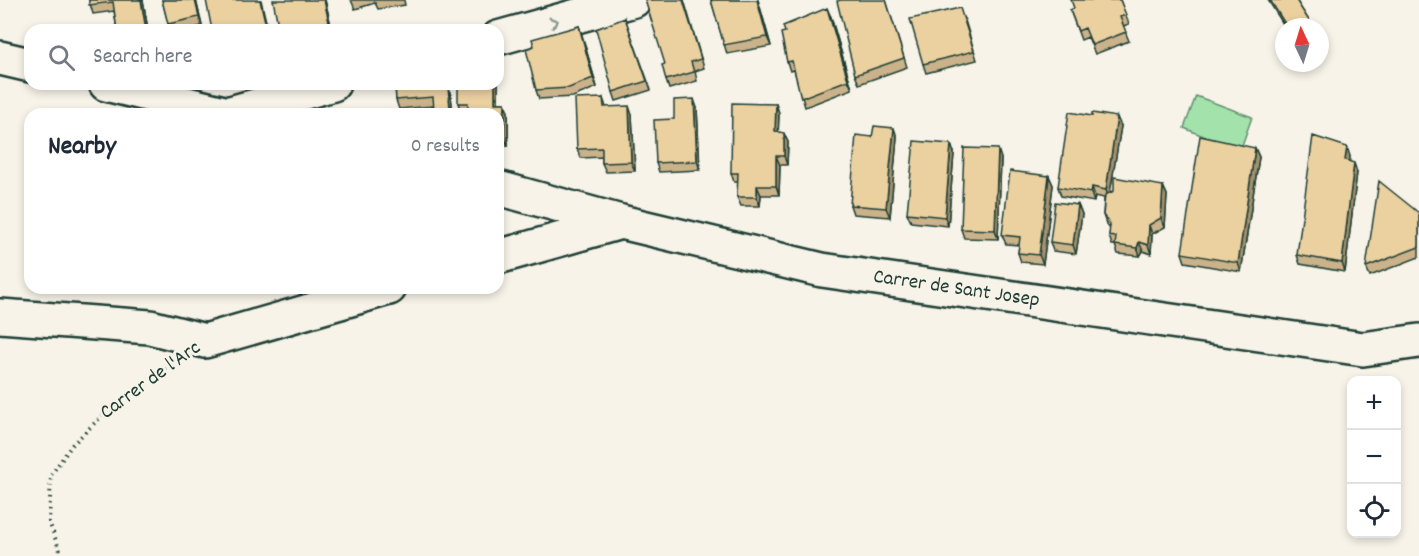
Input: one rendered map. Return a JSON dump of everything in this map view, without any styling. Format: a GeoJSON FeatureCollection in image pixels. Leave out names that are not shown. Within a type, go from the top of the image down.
{"type":"FeatureCollection","features":[{"type":"Feature","properties":{"kind":"street"},"geometry":{"type":"LineString","coordinates":[[504,36],[634,0]]}},
{"type":"Feature","properties":{"kind":"street"},"geometry":{"type":"LineString","coordinates":[[0,58],[24,64]]}},
{"type":"Feature","properties":{"kind":"street"},"geometry":{"type":"LineString","coordinates":[[130,90],[203,108]]}},
{"type":"Feature","properties":{"kind":"street"},"geometry":{"type":"LineString","coordinates":[[248,108],[312,90]]}},
{"type":"Feature","properties":{"kind":"street","name":"Carrer de Sant Josep"},"geometry":{"type":"LineString","coordinates":[[504,190],[621,222],[834,272],[1363,350],[1419,341]]}},
{"type":"Feature","properties":{"kind":"street"},"geometry":{"type":"LineString","coordinates":[[504,255],[621,222]]}},
{"type":"Feature","properties":{"kind":"street","name":"Carrer de l'Arc"},"geometry":{"type":"LineString","coordinates":[[205,341],[368,294]]}},
{"type":"Feature","properties":{"kind":"street"},"geometry":{"type":"LineString","coordinates":[[0,316],[150,327],[205,341]]}},
{"type":"Feature","properties":{"kind":"path","name":"Carrer de l'Arc"},"geometry":{"type":"LineString","coordinates":[[62,556],[49,522],[51,475],[72,445],[106,412],[205,341]]}},
{"type":"Feature","properties":{"kind":"green space"},"geometry":{"type":"Polygon","coordinates":[[[1196,96],[1252,117],[1240,151],[1184,128],[1196,96]]]}},
{"type":"Feature","properties":{"kind":"building"},"geometry":{"type":"Polygon","coordinates":[[[89,0],[141,0],[145,24],[116,24],[113,2],[89,5],[89,0]]]}},
{"type":"Feature","properties":{"kind":"building"},"geometry":{"type":"Polygon","coordinates":[[[162,0],[195,0],[199,17],[168,24],[162,0]]]}},
{"type":"Feature","properties":{"kind":"building"},"geometry":{"type":"Polygon","coordinates":[[[206,0],[260,0],[266,24],[211,24],[206,0]]]}},
{"type":"Feature","properties":{"kind":"building"},"geometry":{"type":"Polygon","coordinates":[[[273,0],[324,0],[329,22],[278,24],[273,0]]]}},
{"type":"Feature","properties":{"kind":"building"},"geometry":{"type":"Polygon","coordinates":[[[645,0],[683,0],[701,59],[691,62],[694,72],[666,80],[662,65],[665,64],[645,0]]]}},
{"type":"Feature","properties":{"kind":"building"},"geometry":{"type":"Polygon","coordinates":[[[711,0],[757,0],[767,37],[724,45],[711,0]]]}},
{"type":"Feature","properties":{"kind":"building"},"geometry":{"type":"Polygon","coordinates":[[[886,0],[904,58],[855,75],[837,1],[886,0]]]}},
{"type":"Feature","properties":{"kind":"building"},"geometry":{"type":"Polygon","coordinates":[[[1071,0],[1120,0],[1126,15],[1120,17],[1126,32],[1092,45],[1085,28],[1078,31],[1070,10],[1074,8],[1071,0]]]}},
{"type":"Feature","properties":{"kind":"building"},"geometry":{"type":"Polygon","coordinates":[[[1270,0],[1296,0],[1307,18],[1281,18],[1270,0]]]}},
{"type":"Feature","properties":{"kind":"building"},"geometry":{"type":"Polygon","coordinates":[[[827,8],[848,80],[801,98],[792,61],[787,62],[781,33],[785,32],[783,26],[827,8]]]}},
{"type":"Feature","properties":{"kind":"building"},"geometry":{"type":"Polygon","coordinates":[[[960,8],[974,51],[923,64],[910,19],[960,8]]]}},
{"type":"Feature","properties":{"kind":"building"},"geometry":{"type":"Polygon","coordinates":[[[625,18],[647,81],[613,92],[596,29],[625,18]]]}},
{"type":"Feature","properties":{"kind":"building"},"geometry":{"type":"Polygon","coordinates":[[[579,26],[593,78],[569,88],[536,90],[526,49],[534,46],[532,39],[579,26]]]}},
{"type":"Feature","properties":{"kind":"building"},"geometry":{"type":"Polygon","coordinates":[[[395,90],[448,90],[450,108],[434,108],[433,97],[396,100],[395,90]]]}},
{"type":"Feature","properties":{"kind":"building"},"geometry":{"type":"Polygon","coordinates":[[[458,90],[495,90],[495,103],[505,103],[504,137],[504,108],[468,108],[468,103],[458,103],[458,90]]]}},
{"type":"Feature","properties":{"kind":"building"},"geometry":{"type":"Polygon","coordinates":[[[603,98],[604,107],[629,106],[631,162],[602,163],[602,148],[577,149],[575,99],[603,98]]]}},
{"type":"Feature","properties":{"kind":"building"},"geometry":{"type":"Polygon","coordinates":[[[694,99],[697,161],[656,163],[654,120],[674,119],[674,100],[694,99]]]}},
{"type":"Feature","properties":{"kind":"building"},"geometry":{"type":"Polygon","coordinates":[[[732,103],[776,104],[775,131],[784,133],[784,156],[776,156],[776,186],[757,186],[757,197],[737,197],[738,173],[731,173],[732,103]]]}},
{"type":"Feature","properties":{"kind":"building"},"geometry":{"type":"Polygon","coordinates":[[[1069,112],[1117,117],[1106,190],[1092,187],[1091,193],[1058,187],[1069,112]]]}},
{"type":"Feature","properties":{"kind":"building"},"geometry":{"type":"Polygon","coordinates":[[[874,126],[894,128],[886,208],[850,205],[856,135],[872,137],[874,126]]]}},
{"type":"Feature","properties":{"kind":"building"},"geometry":{"type":"Polygon","coordinates":[[[1200,136],[1255,148],[1238,263],[1182,253],[1200,136]]]}},
{"type":"Feature","properties":{"kind":"building"},"geometry":{"type":"Polygon","coordinates":[[[1313,136],[1347,147],[1345,160],[1354,163],[1342,263],[1297,255],[1313,136]]]}},
{"type":"Feature","properties":{"kind":"building"},"geometry":{"type":"Polygon","coordinates":[[[914,141],[951,144],[945,217],[907,213],[914,141]]]}},
{"type":"Feature","properties":{"kind":"building"},"geometry":{"type":"Polygon","coordinates":[[[964,148],[998,149],[995,230],[961,229],[964,148]]]}},
{"type":"Feature","properties":{"kind":"building"},"geometry":{"type":"Polygon","coordinates":[[[1010,171],[1049,176],[1039,255],[1018,253],[1020,237],[1002,235],[1010,171]]]}},
{"type":"Feature","properties":{"kind":"building"},"geometry":{"type":"Polygon","coordinates":[[[1114,177],[1163,186],[1161,218],[1149,225],[1148,245],[1139,242],[1137,248],[1115,245],[1116,237],[1109,236],[1110,225],[1103,215],[1105,195],[1114,191],[1114,177]]]}},
{"type":"Feature","properties":{"kind":"building"},"geometry":{"type":"Polygon","coordinates":[[[1379,181],[1419,213],[1419,247],[1366,267],[1379,181]]]}},
{"type":"Feature","properties":{"kind":"building"},"geometry":{"type":"Polygon","coordinates":[[[1055,202],[1078,205],[1073,245],[1050,242],[1055,202]]]}}]}
